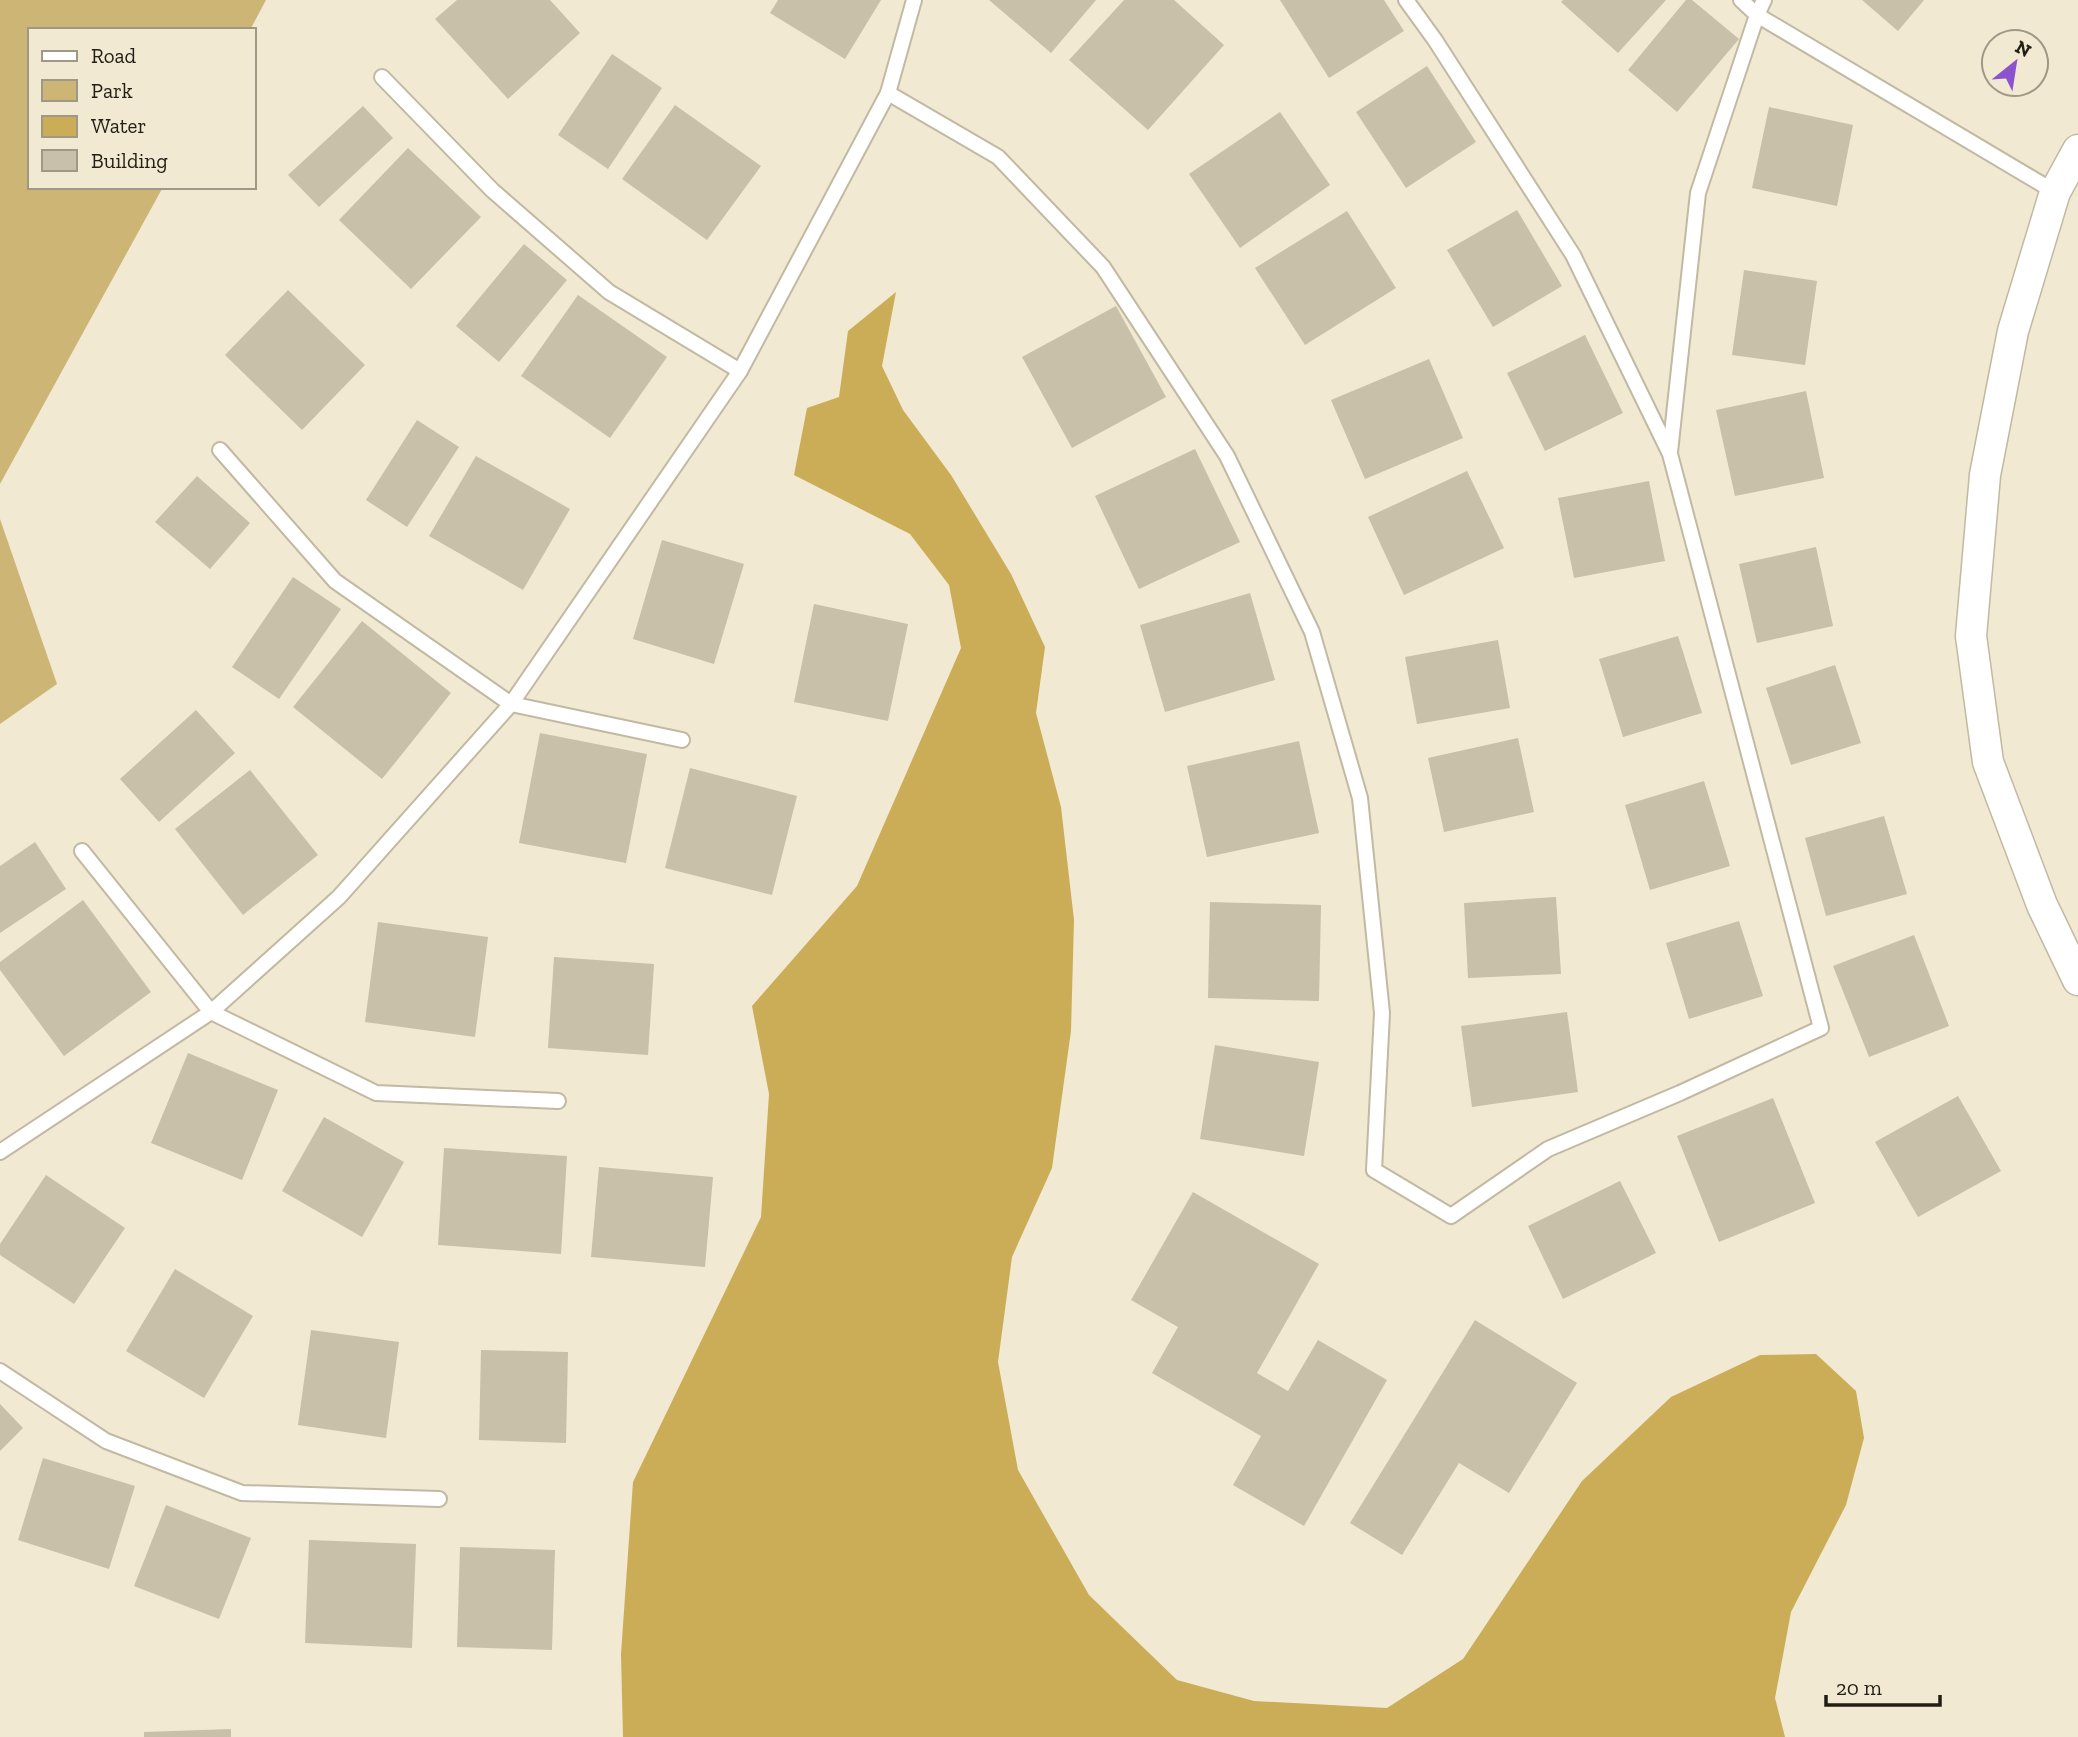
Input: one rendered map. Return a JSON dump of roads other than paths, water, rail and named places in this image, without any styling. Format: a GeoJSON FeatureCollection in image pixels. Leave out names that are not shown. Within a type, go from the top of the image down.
{"type":"FeatureCollection","features":[{"type":"Feature","properties":{"kind":"street"},"geometry":{"type":"LineString","coordinates":[[2078,150],[2055,192],[2012,331],[1985,475],[1971,636],[1988,762],[2042,905],[2078,980]]}},
{"type":"Feature","properties":{"kind":"lane"},"geometry":{"type":"LineString","coordinates":[[0,1152],[211,1012],[339,897],[511,704],[740,371],[888,93],[914,0]]}},
{"type":"Feature","properties":{"kind":"lane"},"geometry":{"type":"LineString","coordinates":[[888,93],[998,157],[1103,267],[1227,456],[1312,632],[1360,798],[1382,1013],[1374,1170],[1451,1216],[1548,1149],[1681,1094],[1821,1028],[1670,454],[1573,255],[1436,40],[1406,0]]}},
{"type":"Feature","properties":{"kind":"lane"},"geometry":{"type":"LineString","coordinates":[[1741,0],[1757,15],[2055,192]]}},
{"type":"Feature","properties":{"kind":"lane"},"geometry":{"type":"LineString","coordinates":[[1670,454],[1698,194],[1764,0]]}},
{"type":"Feature","properties":{"kind":"lane"},"geometry":{"type":"LineString","coordinates":[[382,77],[492,190],[610,292],[740,371]]}},
{"type":"Feature","properties":{"kind":"lane"},"geometry":{"type":"LineString","coordinates":[[220,450],[335,581],[511,704],[682,740]]}},
{"type":"Feature","properties":{"kind":"lane"},"geometry":{"type":"LineString","coordinates":[[82,851],[211,1012],[376,1093],[558,1101]]}},
{"type":"Feature","properties":{"kind":"lane"},"geometry":{"type":"LineString","coordinates":[[0,1371],[106,1441],[242,1493],[439,1499]]}},
{"type":"Feature","properties":{"kind":"water"},"geometry":{"type":"Polygon","coordinates":[[[896,292],[882,366],[903,410],[951,475],[1011,574],[1045,647],[1036,713],[1061,807],[1074,920],[1071,1031],[1052,1168],[1012,1257],[998,1362],[1018,1470],[1089,1595],[1177,1680],[1254,1701],[1387,1708],[1463,1659],[1582,1481],[1671,1397],[1760,1355],[1816,1354],[1856,1391],[1864,1438],[1846,1505],[1791,1612],[1775,1698],[1785,1737],[623,1737],[621,1654],[633,1482],[761,1217],[769,1094],[752,1006],[857,886],[961,648],[949,585],[910,534],[794,475],[807,408],[839,397],[848,331],[896,292]]]}}]}
